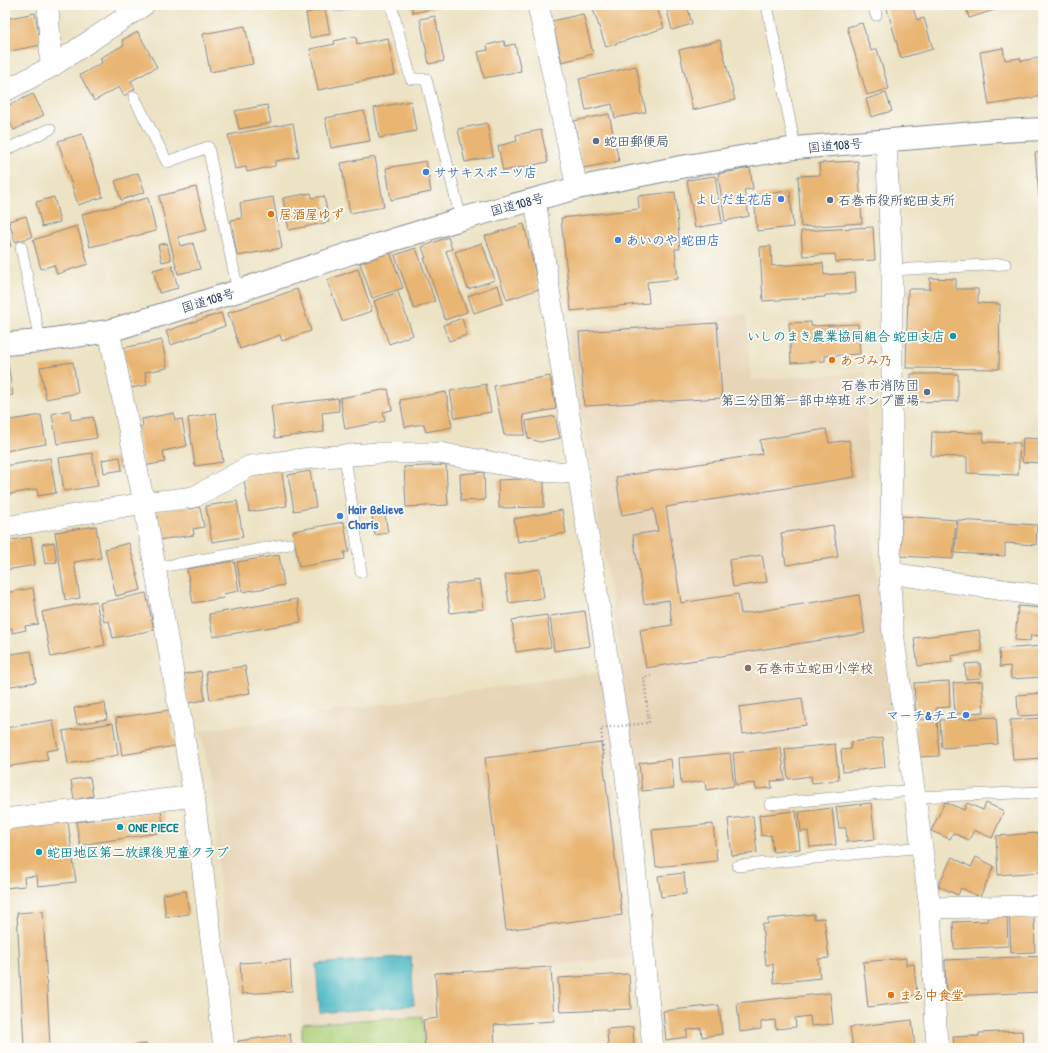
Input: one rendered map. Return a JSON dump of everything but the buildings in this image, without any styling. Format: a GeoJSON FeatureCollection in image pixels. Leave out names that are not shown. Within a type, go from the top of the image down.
{"type":"FeatureCollection","features":[{"type":"Feature","properties":{"kind":"highway","name":"国道108号"},"geometry":{"type":"LineString","coordinates":[[5,344],[40,341],[109,331],[462,219],[577,188],[681,167],[796,148],[1043,129]]}},
{"type":"Feature","properties":{"kind":"street"},"geometry":{"type":"LineString","coordinates":[[48,5],[51,67]]}},
{"type":"Feature","properties":{"kind":"street"},"geometry":{"type":"LineString","coordinates":[[5,91],[51,67],[144,5]]}},
{"type":"Feature","properties":{"kind":"street"},"geometry":{"type":"LineString","coordinates":[[538,5],[577,188]]}},
{"type":"Feature","properties":{"kind":"street"},"geometry":{"type":"LineString","coordinates":[[886,141],[892,270],[890,572],[892,625],[930,908],[937,1048]]}},
{"type":"Feature","properties":{"kind":"street"},"geometry":{"type":"LineString","coordinates":[[535,200],[626,776],[653,1048]]}},
{"type":"Feature","properties":{"kind":"street"},"geometry":{"type":"LineString","coordinates":[[109,331],[144,503],[194,796],[224,1048]]}},
{"type":"Feature","properties":{"kind":"street"},"geometry":{"type":"LineString","coordinates":[[5,527],[144,503],[194,497],[250,466],[310,458],[378,453],[439,453],[539,471],[577,473]]}},
{"type":"Feature","properties":{"kind":"street"},"geometry":{"type":"LineString","coordinates":[[890,572],[1043,596]]}},
{"type":"Feature","properties":{"kind":"street"},"geometry":{"type":"LineString","coordinates":[[5,819],[194,796]]}},
{"type":"Feature","properties":{"kind":"street"},"geometry":{"type":"LineString","coordinates":[[930,908],[1043,906]]}},
{"type":"Feature","properties":{"kind":"lane"},"geometry":{"type":"LineString","coordinates":[[391,5],[411,79],[426,79],[462,219]]}},
{"type":"Feature","properties":{"kind":"lane"},"geometry":{"type":"LineString","coordinates":[[767,5],[796,148]]}},
{"type":"Feature","properties":{"kind":"lane"},"geometry":{"type":"LineString","coordinates":[[134,97],[167,162],[208,147],[238,291]]}},
{"type":"Feature","properties":{"kind":"lane"},"geometry":{"type":"LineString","coordinates":[[5,150],[50,129]]}},
{"type":"Feature","properties":{"kind":"lane"},"geometry":{"type":"LineString","coordinates":[[21,247],[40,341]]}},
{"type":"Feature","properties":{"kind":"lane"},"geometry":{"type":"LineString","coordinates":[[892,270],[1005,264]]}},
{"type":"Feature","properties":{"kind":"lane"},"geometry":{"type":"LineString","coordinates":[[345,456],[361,572]]}},
{"type":"Feature","properties":{"kind":"lane"},"geometry":{"type":"LineString","coordinates":[[155,568],[288,544]]}},
{"type":"Feature","properties":{"kind":"lane"},"geometry":{"type":"LineString","coordinates":[[770,804],[915,794],[1043,792]]}},
{"type":"Feature","properties":{"kind":"lane"},"geometry":{"type":"LineString","coordinates":[[738,866],[922,847]]}},
{"type":"Feature","properties":{"kind":"path"},"geometry":{"type":"LineString","coordinates":[[603,758],[601,728],[650,722],[644,677],[651,676]]}},
{"type":"Feature","properties":{"kind":"shaded area","name":"石巻市立蛇田小学校"},"geometry":{"type":"Polygon","coordinates":[[[746,315],[751,380],[866,372],[869,496],[892,733],[611,763],[631,959],[432,971],[433,1015],[302,1024],[301,957],[226,963],[212,784],[200,731],[598,672],[622,665],[568,327],[746,315]]]}},
{"type":"Feature","properties":{"kind":"green space"},"geometry":{"type":"Polygon","coordinates":[[[422,1016],[425,1048],[302,1048],[302,1024],[422,1016]]]}},
{"type":"Feature","properties":{"kind":"water"},"geometry":{"type":"Polygon","coordinates":[[[411,956],[414,1005],[320,1013],[316,964],[411,956]]]}},
{"type":"Feature","properties":{"kind":"place","name":"蛇田郵便局"},"geometry":{"type":"Point","coordinates":[596,141]}},
{"type":"Feature","properties":{"kind":"place","name":"ササキスポーツ店"},"geometry":{"type":"Point","coordinates":[426,172]}},
{"type":"Feature","properties":{"kind":"place","name":"よしだ生花店"},"geometry":{"type":"Point","coordinates":[781,199]}},
{"type":"Feature","properties":{"kind":"place","name":"石巻市役所蛇田支所"},"geometry":{"type":"Point","coordinates":[830,200]}},
{"type":"Feature","properties":{"kind":"place","name":"居酒屋ゆず"},"geometry":{"type":"Point","coordinates":[271,214]}},
{"type":"Feature","properties":{"kind":"place","name":"あいのや 蛇田店"},"geometry":{"type":"Point","coordinates":[618,240]}},
{"type":"Feature","properties":{"kind":"place","name":"いしのまき農業協同組合 蛇田支店"},"geometry":{"type":"Point","coordinates":[953,336]}},
{"type":"Feature","properties":{"kind":"place","name":"あづみ乃"},"geometry":{"type":"Point","coordinates":[832,360]}},
{"type":"Feature","properties":{"kind":"place","name":"石巻市消防団 第三分団第一部中埣班 ポンプ置場"},"geometry":{"type":"Point","coordinates":[927,392]}},
{"type":"Feature","properties":{"kind":"place","name":"Hair Believe Charis"},"geometry":{"type":"Point","coordinates":[340,516]}},
{"type":"Feature","properties":{"kind":"place","name":"石巻市立蛇田小学校"},"geometry":{"type":"Point","coordinates":[748,668]}},
{"type":"Feature","properties":{"kind":"place","name":"マーチ&チエ"},"geometry":{"type":"Point","coordinates":[966,715]}},
{"type":"Feature","properties":{"kind":"place","name":"ONE PIECE"},"geometry":{"type":"Point","coordinates":[120,827]}},
{"type":"Feature","properties":{"kind":"place","name":"蛇田地区第二放課後児童クラブ"},"geometry":{"type":"Point","coordinates":[39,852]}},
{"type":"Feature","properties":{"kind":"place","name":"まる中食堂"},"geometry":{"type":"Point","coordinates":[891,995]}}]}
